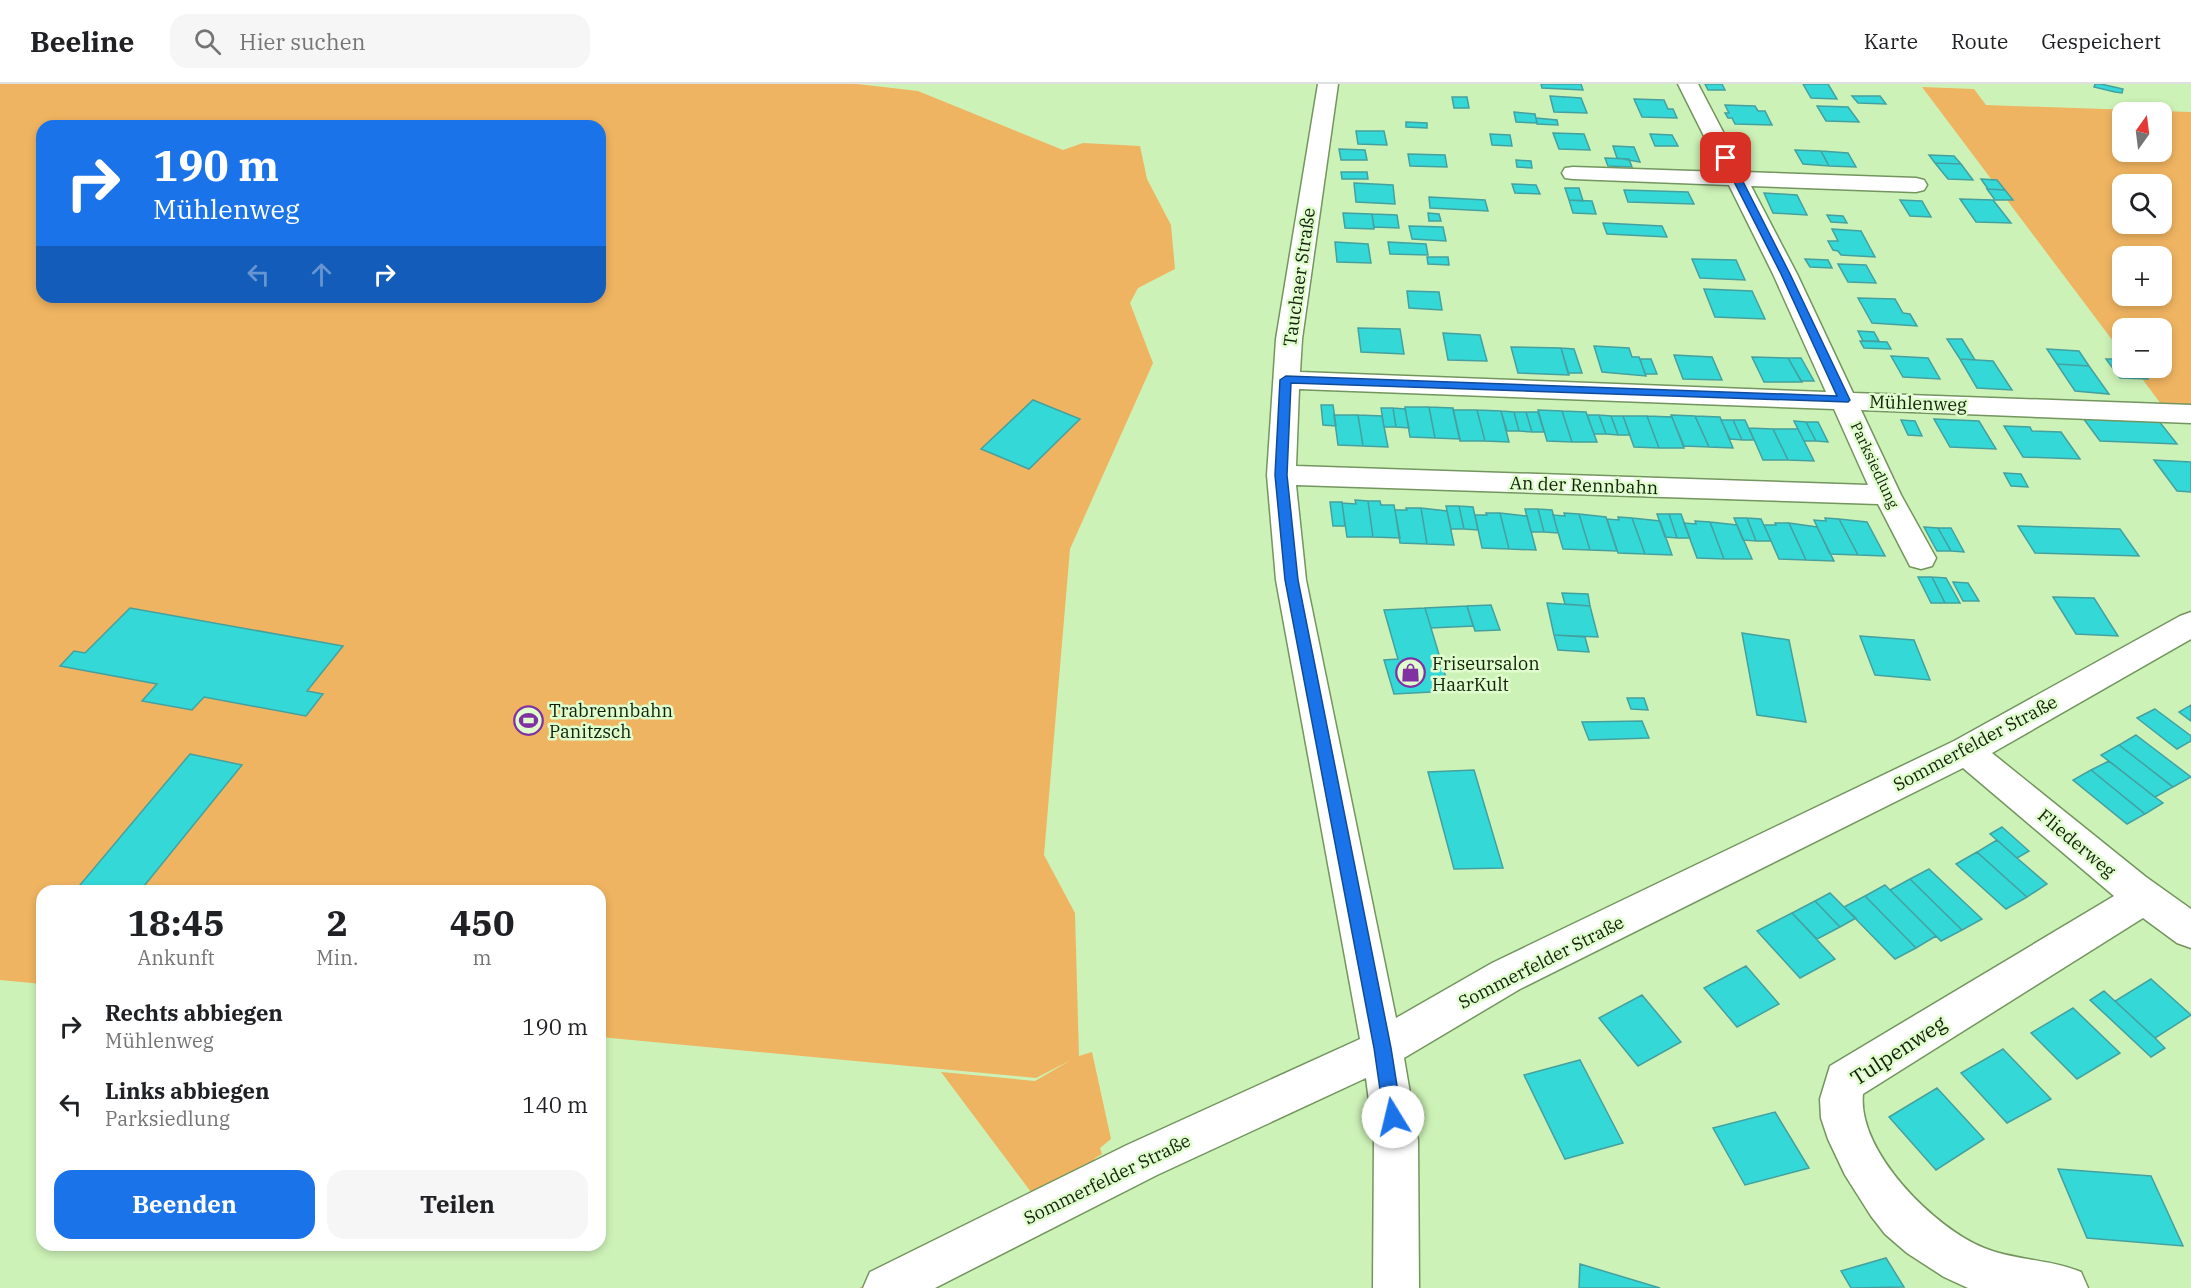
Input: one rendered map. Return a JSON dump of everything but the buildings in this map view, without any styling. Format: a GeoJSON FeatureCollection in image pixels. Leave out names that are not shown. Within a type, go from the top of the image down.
{"type":"FeatureCollection","features":[{"type":"Feature","properties":{"kind":"street","name":"Tauchaer Straße"},"geometry":{"type":"LineString","coordinates":[[1328,84],[1295,296],[1286,380],[1281,475],[1292,580],[1382,1048],[1396,1140],[1396,1288]]}},
{"type":"Feature","properties":{"kind":"street","name":"Parksiedlung"},"geometry":{"type":"LineString","coordinates":[[1688,84],[1785,274],[1887,495],[1921,558]]}},
{"type":"Feature","properties":{"kind":"street"},"geometry":{"type":"LineString","coordinates":[[1573,173],[1916,185]]}},
{"type":"Feature","properties":{"kind":"street","name":"Mühlenweg"},"geometry":{"type":"LineString","coordinates":[[1286,380],[2191,414]]}},
{"type":"Feature","properties":{"kind":"street","name":"An der Rennbahn"},"geometry":{"type":"LineString","coordinates":[[1281,475],[1887,495]]}},
{"type":"Feature","properties":{"kind":"street","name":"Sommerfelder Straße"},"geometry":{"type":"LineString","coordinates":[[886,1288],[1142,1160],[1382,1048],[1506,976],[1966,751],[2191,624]]}},
{"type":"Feature","properties":{"kind":"street","name":"Fliederweg"},"geometry":{"type":"LineString","coordinates":[[1966,751],[2144,897],[2191,931]]}},
{"type":"Feature","properties":{"kind":"street","name":"Tulpenweg"},"geometry":{"type":"LineString","coordinates":[[2065,1288],[2014,1282],[1974,1268],[1939,1249],[1906,1223],[1858,1159],[1845,1124],[1840,1101],[1845,1081],[2144,897]]}},
{"type":"Feature","properties":{"kind":"shaded area","name":"Trabrennbahn Panitzsch"},"geometry":{"type":"Polygon","coordinates":[[[0,84],[857,84],[918,91],[1063,150],[1083,143],[1140,146],[1147,179],[1171,225],[1175,269],[1138,288],[1130,303],[1153,363],[1070,549],[1044,855],[1075,913],[1079,1056],[1092,1052],[1111,1139],[1100,1148],[1102,1154],[1094,1159],[1095,1164],[878,1288],[859,1288],[1034,1196],[941,1072],[1035,1081],[1071,1060],[1036,1078],[606,1038],[606,885],[36,885],[36,983],[0,980],[0,84]]]}},
{"type":"Feature","properties":{"kind":"shaded area"},"geometry":{"type":"Polygon","coordinates":[[[1922,87],[1974,89],[1986,105],[2112,109],[2112,162],[2172,162],[2172,111],[2191,112],[2191,405],[2161,404],[2142,378],[2172,378],[2172,318],[2112,318],[2112,340],[1922,87]]]}},
{"type":"Feature","properties":{"kind":"place","name":"Friseursalon HaarKult"},"geometry":{"type":"Point","coordinates":[1411,673]}},
{"type":"Feature","properties":{"kind":"place","name":"Trabrennbahn Panitzsch"},"geometry":{"type":"Point","coordinates":[528,720]}},
{"type":"Feature","properties":{"kind":"route"},"geometry":{"type":"LineString","coordinates":[[1393,1117],[1382,1048],[1292,580],[1281,475],[1286,380],[1845,400],[1726,158]]}}]}
